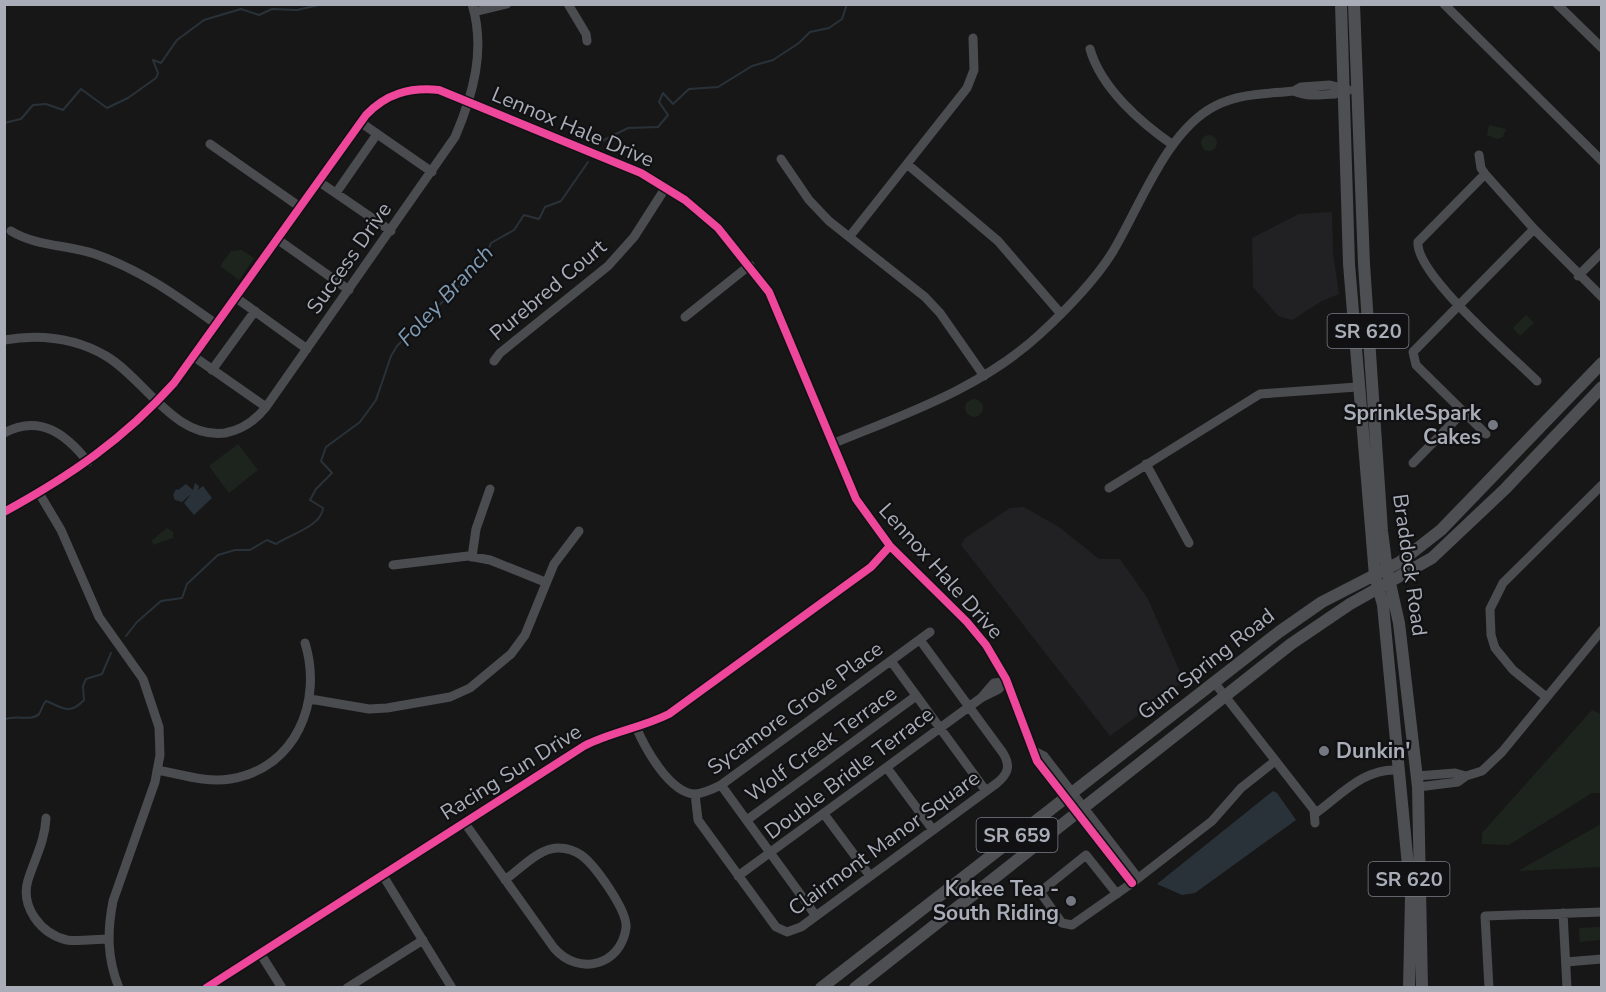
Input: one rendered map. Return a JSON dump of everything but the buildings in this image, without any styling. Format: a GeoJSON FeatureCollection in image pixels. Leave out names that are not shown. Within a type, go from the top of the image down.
{"type":"FeatureCollection","features":[{"type":"Feature","properties":{"kind":"main road","name":"Braddock Road"},"geometry":{"type":"LineString","coordinates":[[1341,4],[1387,570],[1383,605],[1411,909],[1409,987]]}},
{"type":"Feature","properties":{"kind":"main road","name":"Braddock Road"},"geometry":{"type":"LineString","coordinates":[[1354,4],[1347,90],[1349,264],[1375,576],[1384,586],[1399,623],[1418,781],[1422,867],[1422,987]]}},
{"type":"Feature","properties":{"kind":"main road"},"geometry":{"type":"LineString","coordinates":[[1349,264],[1359,276],[1362,317],[1368,325]]}},
{"type":"Feature","properties":{"kind":"main road","name":"Gum Spring Road"},"geometry":{"type":"LineString","coordinates":[[821,987],[1214,682],[1322,602],[1387,570],[1441,530],[1602,363]]}},
{"type":"Feature","properties":{"kind":"main road"},"geometry":{"type":"LineString","coordinates":[[1358,387],[1363,391],[1369,434],[1376,446]]}},
{"type":"Feature","properties":{"kind":"main road","name":"Gum Spring Road"},"geometry":{"type":"LineString","coordinates":[[855,987],[1319,623],[1432,558],[1602,387]]}},
{"type":"Feature","properties":{"kind":"main road"},"geometry":{"type":"LineString","coordinates":[[1398,770],[1407,783],[1422,867]]}},
{"type":"Feature","properties":{"kind":"street"},"geometry":{"type":"LineString","coordinates":[[473,8],[507,4]]}},
{"type":"Feature","properties":{"kind":"street"},"geometry":{"type":"LineString","coordinates":[[568,4],[586,34],[587,41]]}},
{"type":"Feature","properties":{"kind":"street"},"geometry":{"type":"LineString","coordinates":[[1443,4],[1602,161]]}},
{"type":"Feature","properties":{"kind":"street"},"geometry":{"type":"LineString","coordinates":[[1557,4],[1602,48]]}},
{"type":"Feature","properties":{"kind":"street","name":"Success Drive"},"geometry":{"type":"LineString","coordinates":[[4,339],[57,338],[91,348],[117,364],[187,426],[207,433],[235,431],[250,423],[266,407],[455,137],[469,103],[478,50],[473,8]]}},
{"type":"Feature","properties":{"kind":"street"},"geometry":{"type":"LineString","coordinates":[[850,236],[967,88],[974,69],[973,38]]}},
{"type":"Feature","properties":{"kind":"street"},"geometry":{"type":"LineString","coordinates":[[1090,49],[1094,61],[1134,117],[1173,145]]}},
{"type":"Feature","properties":{"kind":"street","name":"Lennox Hale Drive"},"geometry":{"type":"LineString","coordinates":[[4,512],[88,462],[158,401],[236,297],[360,122],[376,104],[404,91],[439,90],[618,163],[666,187],[718,228],[769,292],[856,499],[890,546],[967,622],[986,645],[1004,681],[1026,735],[1036,752],[1044,756],[1069,795],[1135,881]]}},
{"type":"Feature","properties":{"kind":"street"},"geometry":{"type":"LineString","coordinates":[[832,444],[930,404],[984,376],[1038,336],[1094,278],[1111,253],[1173,145],[1192,121],[1230,99],[1247,95],[1294,92],[1316,95],[1335,94],[1347,90]]}},
{"type":"Feature","properties":{"kind":"street"},"geometry":{"type":"LineString","coordinates":[[360,122],[432,172]]}},
{"type":"Feature","properties":{"kind":"street"},"geometry":{"type":"LineString","coordinates":[[336,193],[377,134]]}},
{"type":"Feature","properties":{"kind":"street"},"geometry":{"type":"LineString","coordinates":[[210,144],[300,207]]}},
{"type":"Feature","properties":{"kind":"street"},"geometry":{"type":"LineString","coordinates":[[1479,155],[1481,168],[1485,174],[1578,276],[1602,297]]}},
{"type":"Feature","properties":{"kind":"street"},"geometry":{"type":"LineString","coordinates":[[781,159],[810,200],[829,221],[940,312],[984,376]]}},
{"type":"Feature","properties":{"kind":"street"},"geometry":{"type":"LineString","coordinates":[[907,164],[998,241],[1061,314]]}},
{"type":"Feature","properties":{"kind":"street"},"geometry":{"type":"LineString","coordinates":[[1485,174],[1418,242],[1417,251],[1433,279],[1537,381]]}},
{"type":"Feature","properties":{"kind":"street"},"geometry":{"type":"LineString","coordinates":[[318,181],[391,231]]}},
{"type":"Feature","properties":{"kind":"street","name":"Purebred Court"},"geometry":{"type":"LineString","coordinates":[[494,361],[500,353],[608,266],[634,237],[666,187]]}},
{"type":"Feature","properties":{"kind":"street"},"geometry":{"type":"LineString","coordinates":[[1486,434],[1416,365],[1412,358],[1413,352],[1534,228]]}},
{"type":"Feature","properties":{"kind":"street"},"geometry":{"type":"LineString","coordinates":[[10,231],[25,238],[79,249],[118,263],[159,283],[216,324]]}},
{"type":"Feature","properties":{"kind":"street"},"geometry":{"type":"LineString","coordinates":[[277,239],[349,290]]}},
{"type":"Feature","properties":{"kind":"street"},"geometry":{"type":"LineString","coordinates":[[1578,276],[1602,252]]}},
{"type":"Feature","properties":{"kind":"street"},"geometry":{"type":"LineString","coordinates":[[685,317],[750,266]]}},
{"type":"Feature","properties":{"kind":"street"},"geometry":{"type":"LineString","coordinates":[[236,297],[307,349]]}},
{"type":"Feature","properties":{"kind":"street"},"geometry":{"type":"LineString","coordinates":[[212,370],[255,311]]}},
{"type":"Feature","properties":{"kind":"street"},"geometry":{"type":"LineString","coordinates":[[193,356],[266,407]]}},
{"type":"Feature","properties":{"kind":"street"},"geometry":{"type":"LineString","coordinates":[[1109,488],[1260,394],[1358,387]]}},
{"type":"Feature","properties":{"kind":"street"},"geometry":{"type":"LineString","coordinates":[[1413,462],[1463,412]]}},
{"type":"Feature","properties":{"kind":"street"},"geometry":{"type":"LineString","coordinates":[[4,433],[29,425],[48,427],[73,442],[88,462]]}},
{"type":"Feature","properties":{"kind":"street"},"geometry":{"type":"LineString","coordinates":[[1146,464],[1189,543]]}},
{"type":"Feature","properties":{"kind":"street"},"geometry":{"type":"LineString","coordinates":[[1545,696],[1508,665],[1496,648],[1491,635],[1490,609],[1503,583],[1602,485]]}},
{"type":"Feature","properties":{"kind":"street"},"geometry":{"type":"LineString","coordinates":[[472,557],[476,529],[490,489]]}},
{"type":"Feature","properties":{"kind":"street"},"geometry":{"type":"LineString","coordinates":[[39,493],[61,530],[99,617],[135,665],[149,692],[160,735],[155,782],[113,901],[109,939],[112,970],[119,987]]}},
{"type":"Feature","properties":{"kind":"street"},"geometry":{"type":"LineString","coordinates":[[310,699],[369,709],[387,708],[450,697],[470,688],[492,672],[521,640],[554,564],[579,531]]}},
{"type":"Feature","properties":{"kind":"street","name":"Racing Sun Drive"},"geometry":{"type":"LineString","coordinates":[[206,987],[584,746],[601,737],[669,714],[871,567],[890,546]]}},
{"type":"Feature","properties":{"kind":"street"},"geometry":{"type":"LineString","coordinates":[[393,565],[444,558],[472,557],[490,560],[545,582]]}},
{"type":"Feature","properties":{"kind":"street"},"geometry":{"type":"LineString","coordinates":[[1418,781],[1458,782],[1466,776],[1482,771],[1502,753],[1545,696],[1602,630]]}},
{"type":"Feature","properties":{"kind":"street","name":"Sycamore Grove Place"},"geometry":{"type":"LineString","coordinates":[[636,727],[642,742],[676,787],[695,794],[721,785],[930,632]]}},
{"type":"Feature","properties":{"kind":"street","name":"Clairmont Manor Square"},"geometry":{"type":"LineString","coordinates":[[695,794],[698,820],[779,930],[792,932],[816,916],[1005,776],[1008,763],[920,640]]}},
{"type":"Feature","properties":{"kind":"street"},"geometry":{"type":"LineString","coordinates":[[157,770],[214,780],[244,776],[267,765],[286,751],[298,734],[310,699],[310,659],[305,642]]}},
{"type":"Feature","properties":{"kind":"street"},"geometry":{"type":"LineString","coordinates":[[891,661],[986,791]]}},
{"type":"Feature","properties":{"kind":"street","name":"Double Bridle Terrace"},"geometry":{"type":"LineString","coordinates":[[738,876],[981,698],[994,682],[1004,681]]}},
{"type":"Feature","properties":{"kind":"street"},"geometry":{"type":"LineString","coordinates":[[1214,682],[1316,818],[1366,776],[1381,770],[1398,770]]}},
{"type":"Feature","properties":{"kind":"street","name":"Wolf Creek Terrace"},"geometry":{"type":"LineString","coordinates":[[747,820],[916,696]]}},
{"type":"Feature","properties":{"kind":"street"},"geometry":{"type":"LineString","coordinates":[[1117,894],[1086,855],[1040,892],[1067,926],[1117,894],[1135,881],[1212,821],[1241,788],[1275,761]]}},
{"type":"Feature","properties":{"kind":"street"},"geometry":{"type":"LineString","coordinates":[[887,768],[933,830]]}},
{"type":"Feature","properties":{"kind":"street"},"geometry":{"type":"LineString","coordinates":[[721,785],[816,916]]}},
{"type":"Feature","properties":{"kind":"street"},"geometry":{"type":"LineString","coordinates":[[824,814],[870,876]]}},
{"type":"Feature","properties":{"kind":"street"},"geometry":{"type":"LineString","coordinates":[[46,818],[45,837],[27,883],[30,911],[36,921],[56,937],[69,940],[109,939]]}},
{"type":"Feature","properties":{"kind":"street"},"geometry":{"type":"LineString","coordinates":[[464,822],[505,880],[554,948],[568,962],[579,966],[590,965],[612,954],[619,946],[626,929],[622,909],[580,854],[558,848],[546,850],[505,880]]}},
{"type":"Feature","properties":{"kind":"street"},"geometry":{"type":"LineString","coordinates":[[382,874],[452,987]]}},
{"type":"Feature","properties":{"kind":"street"},"geometry":{"type":"LineString","coordinates":[[1489,987],[1485,916],[1602,912]]}},
{"type":"Feature","properties":{"kind":"street"},"geometry":{"type":"LineString","coordinates":[[1563,913],[1567,987]]}},
{"type":"Feature","properties":{"kind":"street"},"geometry":{"type":"LineString","coordinates":[[347,987],[423,940]]}},
{"type":"Feature","properties":{"kind":"street"},"geometry":{"type":"LineString","coordinates":[[260,953],[282,987]]}},
{"type":"Feature","properties":{"kind":"street"},"geometry":{"type":"LineString","coordinates":[[1566,962],[1602,959]]}},
{"type":"Feature","properties":{"kind":"street"},"geometry":{"type":"LineString","coordinates":[[362,978],[368,987]]}},
{"type":"Feature","properties":{"kind":"shaded area"},"geometry":{"type":"Polygon","coordinates":[[[1489,125],[1506,129],[1503,137],[1497,139],[1487,135],[1489,125]]]}},
{"type":"Feature","properties":{"kind":"shaded area"},"geometry":{"type":"Polygon","coordinates":[[[1209,135],[1215,137],[1217,143],[1215,149],[1209,151],[1203,149],[1201,143],[1203,137],[1209,135]]]}},
{"type":"Feature","properties":{"kind":"shaded area"},"geometry":{"type":"Polygon","coordinates":[[[1332,212],[1333,253],[1339,294],[1322,301],[1292,320],[1278,316],[1253,287],[1252,238],[1299,214],[1332,212]]]}},
{"type":"Feature","properties":{"kind":"shaded area"},"geometry":{"type":"Polygon","coordinates":[[[242,250],[254,258],[239,280],[220,266],[231,251],[242,250]]]}},
{"type":"Feature","properties":{"kind":"shaded area"},"geometry":{"type":"Polygon","coordinates":[[[1526,315],[1534,323],[1520,336],[1513,328],[1526,315]]]}},
{"type":"Feature","properties":{"kind":"shaded area"},"geometry":{"type":"Polygon","coordinates":[[[974,399],[980,402],[983,408],[980,414],[974,417],[968,414],[965,408],[968,402],[974,399]]]}},
{"type":"Feature","properties":{"kind":"shaded area"},"geometry":{"type":"Polygon","coordinates":[[[238,444],[258,470],[229,493],[209,466],[238,444]]]}},
{"type":"Feature","properties":{"kind":"shaded area"},"geometry":{"type":"Polygon","coordinates":[[[195,483],[199,486],[198,490],[203,486],[212,498],[194,515],[184,503],[191,494],[182,502],[175,500],[173,495],[176,489],[186,484],[193,490],[195,483]]]}},
{"type":"Feature","properties":{"kind":"shaded area"},"geometry":{"type":"Polygon","coordinates":[[[1024,507],[1059,527],[1099,559],[1120,559],[1148,599],[1184,681],[1110,736],[961,545],[965,538],[1010,508],[1024,507]]]}},
{"type":"Feature","properties":{"kind":"shaded area"},"geometry":{"type":"Polygon","coordinates":[[[167,528],[173,532],[173,538],[153,545],[152,540],[167,528]]]}},
{"type":"Feature","properties":{"kind":"shaded area"},"geometry":{"type":"Polygon","coordinates":[[[1592,710],[1601,714],[1601,793],[1592,793],[1509,845],[1482,844],[1482,833],[1592,710]]]}},
{"type":"Feature","properties":{"kind":"shaded area"},"geometry":{"type":"Polygon","coordinates":[[[1273,791],[1277,793],[1296,820],[1195,893],[1182,895],[1157,884],[1273,791]]]}},
{"type":"Feature","properties":{"kind":"shaded area"},"geometry":{"type":"Polygon","coordinates":[[[1601,824],[1601,867],[1518,871],[1601,824]]]}},
{"type":"Feature","properties":{"kind":"shaded area"},"geometry":{"type":"Polygon","coordinates":[[[1600,927],[1600,940],[1580,942],[1579,928],[1600,927]]]}},
{"type":"Feature","properties":{"kind":"waterway"},"geometry":{"type":"LineString","coordinates":[[4,123],[21,119],[33,105],[46,104],[63,110],[81,89],[107,108],[128,98],[156,78],[158,73],[153,60],[161,63],[177,40],[204,20],[241,9],[259,15],[272,9],[297,10],[323,4]]}},
{"type":"Feature","properties":{"kind":"waterway","name":"Foley Branch"},"geometry":{"type":"LineString","coordinates":[[598,143],[628,128],[658,127],[668,115],[659,102],[663,93],[673,104],[689,89],[718,87],[752,66],[773,60],[799,43],[810,32],[829,28],[842,19],[847,4]]}},
{"type":"Feature","properties":{"kind":"waterway","name":"Foley Branch"},"geometry":{"type":"LineString","coordinates":[[126,636],[137,622],[161,601],[182,598],[187,584],[218,555],[235,550],[250,550],[267,540],[276,544],[317,520],[323,508],[310,500],[316,489],[332,473],[321,461],[326,447],[360,422],[376,400],[391,356],[397,346],[462,283],[472,263],[488,250],[491,243],[514,230],[524,215],[539,219],[545,207],[561,201],[588,162]]}},
{"type":"Feature","properties":{"kind":"waterway","name":"Foley Branch"},"geometry":{"type":"LineString","coordinates":[[4,720],[36,716],[46,701],[65,709],[79,705],[84,700],[83,686],[86,679],[102,674],[111,653]]}},
{"type":"Feature","properties":{"kind":"cycle path"},"geometry":{"type":"LineString","coordinates":[[4,512],[51,485],[95,455],[136,422],[174,383],[366,115],[390,97],[408,91],[439,90],[641,173],[685,200],[718,228],[769,292],[856,499],[890,546],[967,622],[986,645],[1006,679],[1037,761],[1132,883]]}},
{"type":"Feature","properties":{"kind":"cycle path"},"geometry":{"type":"LineString","coordinates":[[206,988],[584,746],[669,714],[871,567],[890,546]]}},
{"type":"Feature","properties":{"kind":"place","name":"SprinkleSpark Cakes"},"geometry":{"type":"Point","coordinates":[1493,425]}},
{"type":"Feature","properties":{"kind":"place","name":"Dunkin'"},"geometry":{"type":"Point","coordinates":[1324,751]}},
{"type":"Feature","properties":{"kind":"place","name":"Kokee Tea - South Riding"},"geometry":{"type":"Point","coordinates":[1071,901]}}]}
